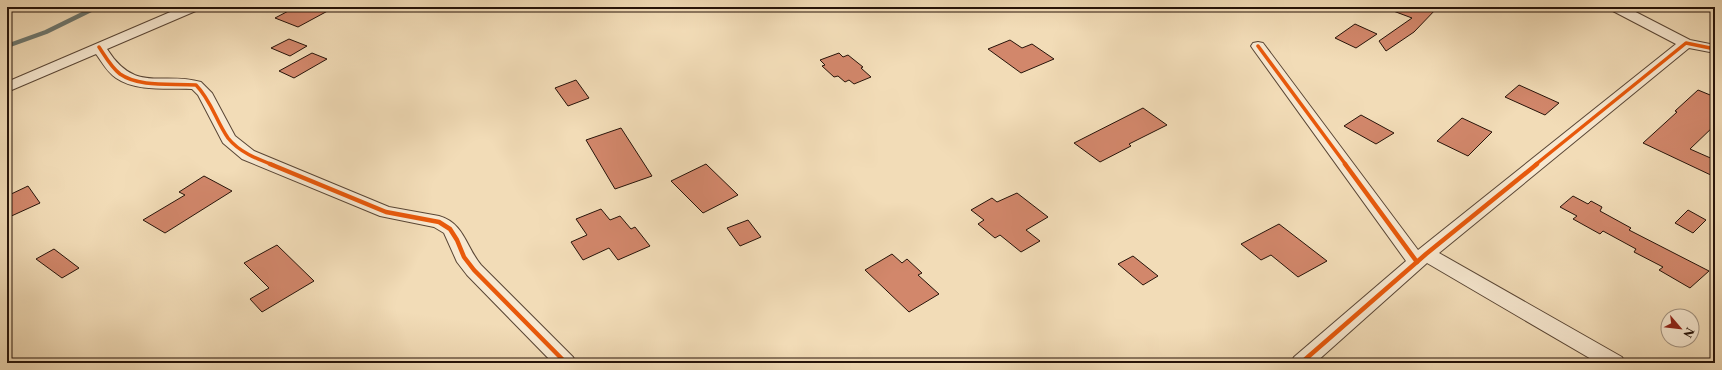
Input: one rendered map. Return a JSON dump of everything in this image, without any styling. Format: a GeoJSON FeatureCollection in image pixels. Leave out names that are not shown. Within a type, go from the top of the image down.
{"type":"FeatureCollection","features":[{"type":"Feature","properties":{"kind":"street"},"geometry":{"type":"LineString","coordinates":[[7,87],[193,7]]}},
{"type":"Feature","properties":{"kind":"street"},"geometry":{"type":"LineString","coordinates":[[1616,7],[1686,43],[1715,49]]}},
{"type":"Feature","properties":{"kind":"street"},"geometry":{"type":"LineString","coordinates":[[1301,363],[1421,258],[1686,43]]}},
{"type":"Feature","properties":{"kind":"street"},"geometry":{"type":"LineString","coordinates":[[1258,46],[1421,258],[1615,363]]}},
{"type":"Feature","properties":{"kind":"street"},"geometry":{"type":"LineString","coordinates":[[99,47],[110,64],[125,77],[146,82],[196,85],[204,93],[229,139],[248,155],[386,212],[425,218],[439,222],[450,229],[464,257],[474,270],[566,363]]}},
{"type":"Feature","properties":{"kind":"building"},"geometry":{"type":"Polygon","coordinates":[[[296,7],[335,7],[298,27],[275,18],[296,7]]]}},
{"type":"Feature","properties":{"kind":"building"},"geometry":{"type":"Polygon","coordinates":[[[1388,7],[1438,7],[1414,32],[1386,51],[1379,41],[1412,18],[1388,9],[1388,7]]]}},
{"type":"Feature","properties":{"kind":"building"},"geometry":{"type":"Polygon","coordinates":[[[1355,24],[1377,34],[1356,48],[1335,38],[1355,24]]]}},
{"type":"Feature","properties":{"kind":"building"},"geometry":{"type":"Polygon","coordinates":[[[289,39],[307,46],[290,56],[271,48],[289,39]]]}},
{"type":"Feature","properties":{"kind":"building"},"geometry":{"type":"Polygon","coordinates":[[[1010,40],[1022,48],[1032,44],[1054,59],[1021,73],[988,49],[1010,40]]]}},
{"type":"Feature","properties":{"kind":"building"},"geometry":{"type":"Polygon","coordinates":[[[312,53],[327,59],[294,78],[279,71],[312,53]]]}},
{"type":"Feature","properties":{"kind":"building"},"geometry":{"type":"Polygon","coordinates":[[[839,53],[843,57],[848,55],[863,67],[861,68],[871,77],[854,84],[849,80],[845,82],[838,76],[834,77],[822,66],[825,65],[820,60],[839,53]]]}},
{"type":"Feature","properties":{"kind":"building"},"geometry":{"type":"Polygon","coordinates":[[[576,80],[589,98],[568,106],[555,88],[576,80]]]}},
{"type":"Feature","properties":{"kind":"building"},"geometry":{"type":"Polygon","coordinates":[[[1519,85],[1559,103],[1545,115],[1505,97],[1519,85]]]}},
{"type":"Feature","properties":{"kind":"building"},"geometry":{"type":"Polygon","coordinates":[[[1698,90],[1715,97],[1715,125],[1690,149],[1715,160],[1715,177],[1643,143],[1677,112],[1675,111],[1698,90]]]}},
{"type":"Feature","properties":{"kind":"building"},"geometry":{"type":"Polygon","coordinates":[[[1143,108],[1167,125],[1129,144],[1131,146],[1100,162],[1074,143],[1143,108]]]}},
{"type":"Feature","properties":{"kind":"building"},"geometry":{"type":"Polygon","coordinates":[[[1361,115],[1394,133],[1376,144],[1344,126],[1361,115]]]}},
{"type":"Feature","properties":{"kind":"building"},"geometry":{"type":"Polygon","coordinates":[[[1462,118],[1492,132],[1468,156],[1437,141],[1462,118]]]}},
{"type":"Feature","properties":{"kind":"building"},"geometry":{"type":"Polygon","coordinates":[[[621,128],[652,176],[615,189],[586,140],[621,128]]]}},
{"type":"Feature","properties":{"kind":"building"},"geometry":{"type":"Polygon","coordinates":[[[706,164],[738,195],[703,213],[671,181],[706,164]]]}},
{"type":"Feature","properties":{"kind":"building"},"geometry":{"type":"Polygon","coordinates":[[[204,176],[232,191],[165,233],[143,220],[185,195],[179,192],[204,176]]]}},
{"type":"Feature","properties":{"kind":"building"},"geometry":{"type":"Polygon","coordinates":[[[28,186],[40,203],[7,218],[7,196],[28,186]]]}},
{"type":"Feature","properties":{"kind":"building"},"geometry":{"type":"Polygon","coordinates":[[[1017,193],[1048,217],[1026,230],[1040,241],[1021,252],[1000,235],[995,238],[978,224],[984,220],[971,210],[992,198],[997,202],[1017,193]]]}},
{"type":"Feature","properties":{"kind":"building"},"geometry":{"type":"Polygon","coordinates":[[[1573,196],[1588,204],[1591,201],[1602,207],[1600,211],[1631,228],[1629,230],[1709,271],[1690,288],[1659,270],[1663,267],[1634,252],[1636,249],[1603,231],[1600,234],[1573,219],[1577,216],[1560,207],[1573,196]]]}},
{"type":"Feature","properties":{"kind":"building"},"geometry":{"type":"Polygon","coordinates":[[[601,209],[610,220],[620,216],[631,229],[635,227],[650,246],[618,260],[609,248],[583,260],[571,242],[587,235],[576,219],[601,209]]]}},
{"type":"Feature","properties":{"kind":"building"},"geometry":{"type":"Polygon","coordinates":[[[1688,210],[1706,220],[1693,233],[1675,223],[1688,210]]]}},
{"type":"Feature","properties":{"kind":"building"},"geometry":{"type":"Polygon","coordinates":[[[748,220],[761,237],[740,246],[727,228],[748,220]]]}},
{"type":"Feature","properties":{"kind":"building"},"geometry":{"type":"Polygon","coordinates":[[[1279,224],[1327,261],[1298,277],[1271,255],[1261,260],[1241,244],[1279,224]]]}},
{"type":"Feature","properties":{"kind":"building"},"geometry":{"type":"Polygon","coordinates":[[[277,245],[314,281],[262,312],[250,299],[269,288],[244,263],[277,245]]]}},
{"type":"Feature","properties":{"kind":"building"},"geometry":{"type":"Polygon","coordinates":[[[54,249],[79,268],[62,278],[36,259],[54,249]]]}},
{"type":"Feature","properties":{"kind":"building"},"geometry":{"type":"Polygon","coordinates":[[[892,254],[902,263],[907,259],[922,273],[918,275],[939,294],[909,312],[865,270],[892,254]]]}},
{"type":"Feature","properties":{"kind":"building"},"geometry":{"type":"Polygon","coordinates":[[[1133,256],[1158,276],[1143,285],[1118,264],[1133,256]]]}},
{"type":"Feature","properties":{"kind":"waterway"},"geometry":{"type":"LineString","coordinates":[[7,46],[46,32],[97,7]]}},
{"type":"Feature","properties":{"kind":"cycle path"},"geometry":{"type":"LineString","coordinates":[[1301,363],[1426,254],[1686,43],[1715,49]]}},
{"type":"Feature","properties":{"kind":"cycle path"},"geometry":{"type":"LineString","coordinates":[[1258,46],[1417,262]]}},
{"type":"Feature","properties":{"kind":"cycle path"},"geometry":{"type":"LineString","coordinates":[[99,47],[113,68],[125,77],[141,82],[196,85],[204,93],[229,139],[248,155],[386,212],[439,222],[450,229],[457,240],[464,257],[474,270],[566,363]]}}]}
